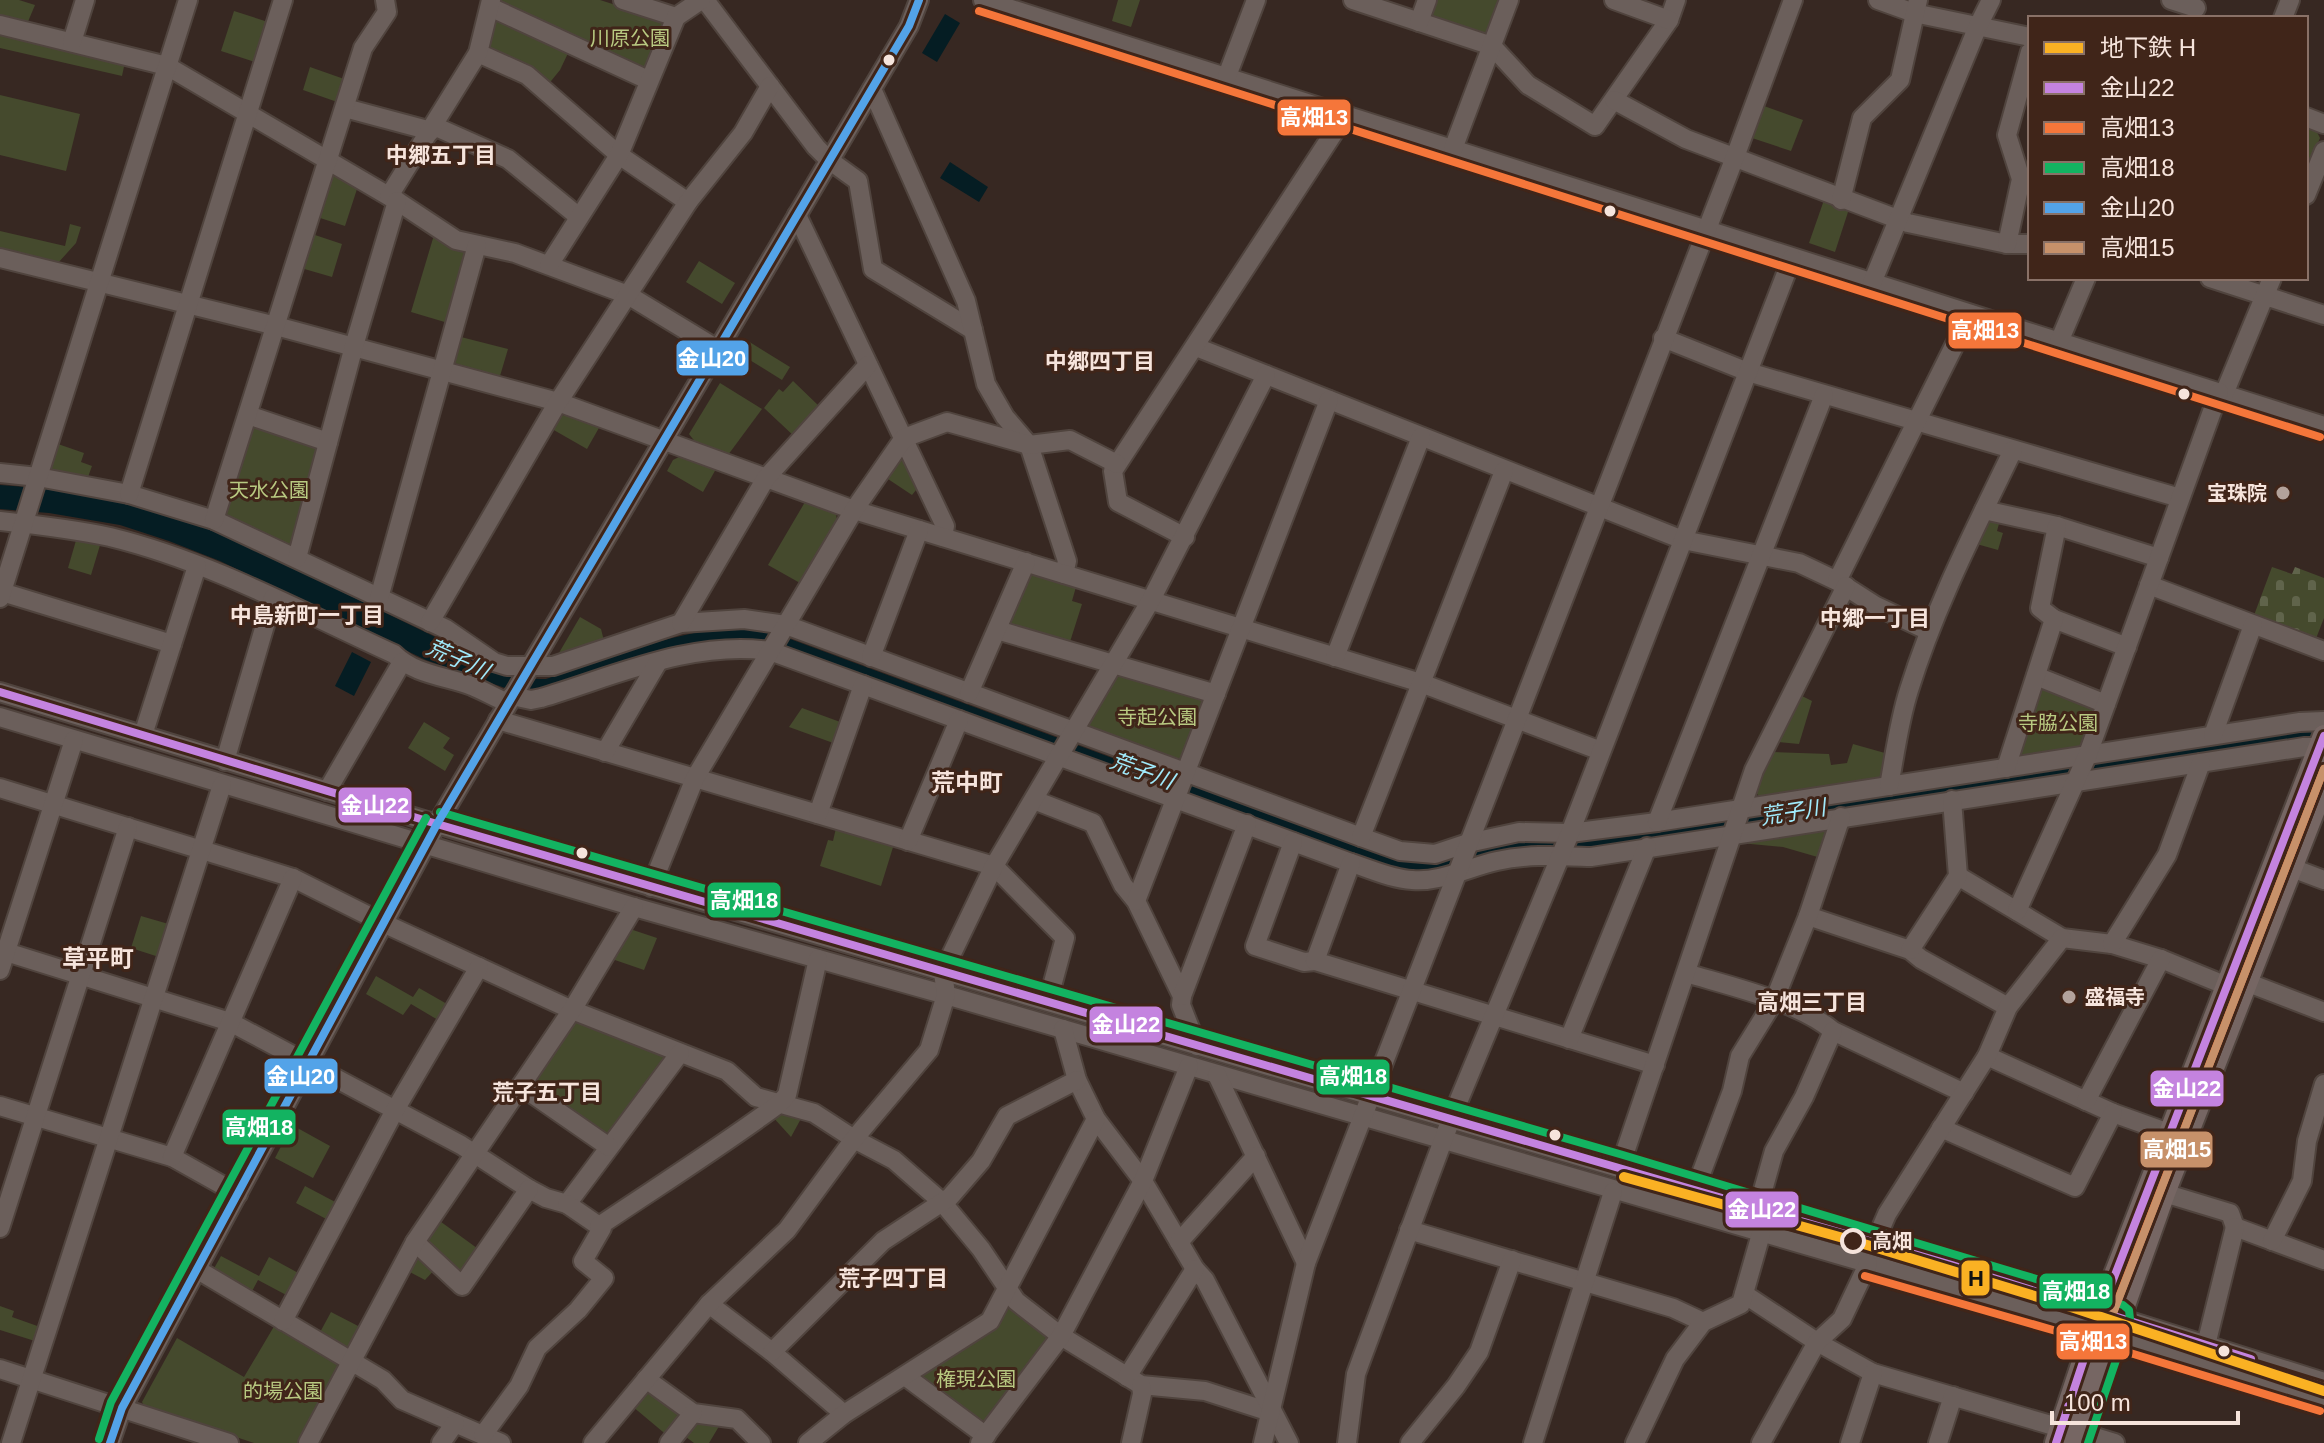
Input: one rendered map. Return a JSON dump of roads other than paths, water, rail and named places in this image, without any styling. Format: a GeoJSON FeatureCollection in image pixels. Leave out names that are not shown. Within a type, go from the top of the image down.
{"type":"FeatureCollection","features":[{"type":"Feature","properties":{"kind":"main road"},"geometry":{"type":"LineString","coordinates":[[2106,1323],[2164,1193],[2321,743]]}},
{"type":"Feature","properties":{"kind":"main road"},"geometry":{"type":"LineString","coordinates":[[2068,1436],[2169,1133],[2292,868],[2324,784]]}},
{"type":"Feature","properties":{"kind":"street"},"geometry":{"type":"LineString","coordinates":[[72,42],[85,0]]}},
{"type":"Feature","properties":{"kind":"street"},"geometry":{"type":"LineString","coordinates":[[172,644],[1,595],[188,0]]}},
{"type":"Feature","properties":{"kind":"street"},"geometry":{"type":"LineString","coordinates":[[129,494],[283,0]]}},
{"type":"Feature","properties":{"kind":"street"},"geometry":{"type":"LineString","coordinates":[[214,520],[363,48],[387,12],[385,0]]}},
{"type":"Feature","properties":{"kind":"street"},"geometry":{"type":"LineString","coordinates":[[623,0],[676,17]]}},
{"type":"Feature","properties":{"kind":"street"},"geometry":{"type":"LineString","coordinates":[[549,265],[619,155],[676,17],[703,0],[829,160],[858,181],[873,269],[973,330]]}},
{"type":"Feature","properties":{"kind":"street"},"geometry":{"type":"LineString","coordinates":[[110,1443],[122,1408],[425,844],[909,26],[919,0]]}},
{"type":"Feature","properties":{"kind":"street"},"geometry":{"type":"LineString","coordinates":[[983,0],[2324,426]]}},
{"type":"Feature","properties":{"kind":"street"},"geometry":{"type":"LineString","coordinates":[[1227,76],[1256,0]]}},
{"type":"Feature","properties":{"kind":"street"},"geometry":{"type":"LineString","coordinates":[[1353,0],[1492,46],[1528,85],[1595,126],[1669,20],[1676,0]]}},
{"type":"Feature","properties":{"kind":"street"},"geometry":{"type":"LineString","coordinates":[[1419,22],[1427,0]]}},
{"type":"Feature","properties":{"kind":"street"},"geometry":{"type":"LineString","coordinates":[[1453,149],[1509,0]]}},
{"type":"Feature","properties":{"kind":"street"},"geometry":{"type":"LineString","coordinates":[[1614,0],[1669,20]]}},
{"type":"Feature","properties":{"kind":"street"},"geometry":{"type":"LineString","coordinates":[[1263,1443],[1306,1263],[1793,0]]}},
{"type":"Feature","properties":{"kind":"street"},"geometry":{"type":"LineString","coordinates":[[1878,0],[2028,37]]}},
{"type":"Feature","properties":{"kind":"street"},"geometry":{"type":"LineString","coordinates":[[1872,283],[1991,0]]}},
{"type":"Feature","properties":{"kind":"street"},"geometry":{"type":"LineString","coordinates":[[2171,0],[2196,9]]}},
{"type":"Feature","properties":{"kind":"street"},"geometry":{"type":"LineString","coordinates":[[297,558],[393,198],[478,53],[490,3],[648,80]]}},
{"type":"Feature","properties":{"kind":"street"},"geometry":{"type":"LineString","coordinates":[[1841,200],[1862,118],[1900,80],[1916,7]]}},
{"type":"Feature","properties":{"kind":"street"},"geometry":{"type":"LineString","coordinates":[[0,25],[167,66],[393,198],[456,240],[515,253],[628,295],[717,349]]}},
{"type":"Feature","properties":{"kind":"street"},"geometry":{"type":"LineString","coordinates":[[478,53],[527,75],[619,155],[688,202]]}},
{"type":"Feature","properties":{"kind":"street"},"geometry":{"type":"LineString","coordinates":[[2007,244],[2021,179],[2007,135],[2028,59]]}},
{"type":"Feature","properties":{"kind":"street"},"geometry":{"type":"LineString","coordinates":[[430,622],[558,402],[688,202],[743,133],[770,86]]}},
{"type":"Feature","properties":{"kind":"street"},"geometry":{"type":"LineString","coordinates":[[872,89],[966,301],[986,384],[1005,417],[1029,445],[1067,561],[1064,574]]}},
{"type":"Feature","properties":{"kind":"street"},"geometry":{"type":"LineString","coordinates":[[1614,100],[1686,139],[1898,220],[2007,244],[2028,244]]}},
{"type":"Feature","properties":{"kind":"street"},"geometry":{"type":"LineString","coordinates":[[345,108],[432,129],[508,159],[579,217]]}},
{"type":"Feature","properties":{"kind":"street"},"geometry":{"type":"LineString","coordinates":[[1185,537],[1118,502],[1113,471],[1346,114]]}},
{"type":"Feature","properties":{"kind":"street"},"geometry":{"type":"LineString","coordinates":[[2308,190],[2324,151]]}},
{"type":"Feature","properties":{"kind":"street"},"geometry":{"type":"LineString","coordinates":[[797,215],[945,526],[943,537]]}},
{"type":"Feature","properties":{"kind":"street"},"geometry":{"type":"LineString","coordinates":[[379,598],[477,245]]}},
{"type":"Feature","properties":{"kind":"street"},"geometry":{"type":"LineString","coordinates":[[1347,1443],[1356,1374],[1409,1230],[1601,751],[1792,258]]}},
{"type":"Feature","properties":{"kind":"street"},"geometry":{"type":"LineString","coordinates":[[2,265],[188,304],[558,402],[854,510],[1421,683],[1601,751]]}},
{"type":"Feature","properties":{"kind":"street"},"geometry":{"type":"LineString","coordinates":[[2059,342],[2085,280]]}},
{"type":"Feature","properties":{"kind":"street"},"geometry":{"type":"LineString","coordinates":[[2216,280],[2324,315]]}},
{"type":"Feature","properties":{"kind":"street"},"geometry":{"type":"LineString","coordinates":[[2017,911],[2087,757],[2180,498],[2221,393],[2271,280]]}},
{"type":"Feature","properties":{"kind":"street"},"geometry":{"type":"LineString","coordinates":[[1620,1167],[1754,770],[1970,314]]}},
{"type":"Feature","properties":{"kind":"street"},"geometry":{"type":"LineString","coordinates":[[1663,338],[1748,372],[2180,498]]}},
{"type":"Feature","properties":{"kind":"street"},"geometry":{"type":"LineString","coordinates":[[1196,347],[1683,540],[1799,563],[1842,584],[1876,606],[1929,631]]}},
{"type":"Feature","properties":{"kind":"street"},"geometry":{"type":"LineString","coordinates":[[681,623],[766,478],[868,365]]}},
{"type":"Feature","properties":{"kind":"street"},"geometry":{"type":"LineString","coordinates":[[593,1443],[709,1304],[787,1230],[854,1139],[929,1050],[946,995],[943,972],[994,866],[1151,600],[1266,375]]}},
{"type":"Feature","properties":{"kind":"street"},"geometry":{"type":"LineString","coordinates":[[1657,822],[1824,395]]}},
{"type":"Feature","properties":{"kind":"street"},"geometry":{"type":"LineString","coordinates":[[1136,901],[1329,400]]}},
{"type":"Feature","properties":{"kind":"street"},"geometry":{"type":"LineString","coordinates":[[248,415],[328,442]]}},
{"type":"Feature","properties":{"kind":"street"},"geometry":{"type":"LineString","coordinates":[[651,887],[695,778],[854,510],[904,438],[947,422],[1029,445],[1070,440],[1117,464]]}},
{"type":"Feature","properties":{"kind":"street"},"geometry":{"type":"LineString","coordinates":[[1335,657],[1421,437]]}},
{"type":"Feature","properties":{"kind":"street"},"geometry":{"type":"LineString","coordinates":[[1889,786],[1908,694],[1929,631],[1956,566],[2013,450]]}},
{"type":"Feature","properties":{"kind":"street"},"geometry":{"type":"LineString","coordinates":[[1361,837],[1504,471]]}},
{"type":"Feature","properties":{"kind":"street"},"geometry":{"type":"LineString","coordinates":[[0,473],[129,494],[214,520],[446,629],[494,662],[526,672],[553,666],[681,623],[744,619],[863,685],[959,720],[1067,745],[1180,786],[1411,853],[1435,854],[1519,832],[1591,857],[1647,847],[1737,821],[1889,786],[2213,735],[2324,721]]}},
{"type":"Feature","properties":{"kind":"street"},"geometry":{"type":"LineString","coordinates":[[1984,510],[2057,526],[2159,558]]}},
{"type":"Feature","properties":{"kind":"street"},"geometry":{"type":"LineString","coordinates":[[0,521],[24,520],[109,537],[197,566],[394,654],[402,662],[510,699],[541,698],[658,662],[778,639],[871,657],[969,693],[1067,745],[1180,786],[1247,824],[1351,863],[1414,881],[1657,822],[1841,817],[2321,743]]}},
{"type":"Feature","properties":{"kind":"street"},"geometry":{"type":"LineString","coordinates":[[2057,526],[2040,608],[2054,619],[2127,647]]}},
{"type":"Feature","properties":{"kind":"street"},"geometry":{"type":"LineString","coordinates":[[871,657],[919,530]]}},
{"type":"Feature","properties":{"kind":"street"},"geometry":{"type":"LineString","coordinates":[[969,693],[1026,562]]}},
{"type":"Feature","properties":{"kind":"street"},"geometry":{"type":"LineString","coordinates":[[143,735],[197,566]]}},
{"type":"Feature","properties":{"kind":"street"},"geometry":{"type":"LineString","coordinates":[[2149,585],[2324,651]]}},
{"type":"Feature","properties":{"kind":"street"},"geometry":{"type":"LineString","coordinates":[[225,761],[273,598]]}},
{"type":"Feature","properties":{"kind":"street"},"geometry":{"type":"LineString","coordinates":[[2006,768],[2054,619]]}},
{"type":"Feature","properties":{"kind":"street"},"geometry":{"type":"LineString","coordinates":[[2213,735],[2253,625]]}},
{"type":"Feature","properties":{"kind":"street"},"geometry":{"type":"LineString","coordinates":[[997,630],[1216,694]]}},
{"type":"Feature","properties":{"kind":"street"},"geometry":{"type":"LineString","coordinates":[[327,791],[402,662]]}},
{"type":"Feature","properties":{"kind":"street"},"geometry":{"type":"LineString","coordinates":[[605,752],[658,662]]}},
{"type":"Feature","properties":{"kind":"street"},"geometry":{"type":"LineString","coordinates":[[2036,676],[2106,704]]}},
{"type":"Feature","properties":{"kind":"street"},"geometry":{"type":"LineString","coordinates":[[818,814],[863,685]]}},
{"type":"Feature","properties":{"kind":"street"},"geometry":{"type":"LineString","coordinates":[[0,692],[651,887],[1875,1242],[2324,1400]]}},
{"type":"Feature","properties":{"kind":"street"},"geometry":{"type":"LineString","coordinates":[[0,717],[634,907],[1063,1029],[1613,1192],[1868,1264],[2206,1345],[2324,1382]]}},
{"type":"Feature","properties":{"kind":"street"},"geometry":{"type":"LineString","coordinates":[[498,720],[994,866],[1065,938],[1048,1001]]}},
{"type":"Feature","properties":{"kind":"street"},"geometry":{"type":"LineString","coordinates":[[908,841],[959,720]]}},
{"type":"Feature","properties":{"kind":"street"},"geometry":{"type":"LineString","coordinates":[[0,970],[3,951],[74,740]]}},
{"type":"Feature","properties":{"kind":"street"},"geometry":{"type":"LineString","coordinates":[[2112,944],[2167,855],[2201,763]]}},
{"type":"Feature","properties":{"kind":"street"},"geometry":{"type":"LineString","coordinates":[[11,1443],[222,785]]}},
{"type":"Feature","properties":{"kind":"street"},"geometry":{"type":"LineString","coordinates":[[0,788],[293,878],[572,1010],[727,1071],[756,1097],[814,1113],[894,1160],[942,1202],[981,1249],[1016,1301],[1061,1336],[1134,1381],[1205,1391],[1271,1410]]}},
{"type":"Feature","properties":{"kind":"street"},"geometry":{"type":"LineString","coordinates":[[1034,800],[1093,823],[1123,885],[1136,901],[1182,996]]}},
{"type":"Feature","properties":{"kind":"street"},"geometry":{"type":"LineString","coordinates":[[1910,950],[1958,876],[1952,800]]}},
{"type":"Feature","properties":{"kind":"street"},"geometry":{"type":"LineString","coordinates":[[1695,1190],[1732,1091],[1740,1056],[1774,1001],[1808,916],[1841,817]]}},
{"type":"Feature","properties":{"kind":"street"},"geometry":{"type":"LineString","coordinates":[[1197,1046],[1181,1005],[1182,996],[1247,824]]}},
{"type":"Feature","properties":{"kind":"street"},"geometry":{"type":"LineString","coordinates":[[0,1228],[128,827]]}},
{"type":"Feature","properties":{"kind":"street"},"geometry":{"type":"LineString","coordinates":[[1293,842],[1255,946],[1304,962],[1315,961],[1655,1065]]}},
{"type":"Feature","properties":{"kind":"street"},"geometry":{"type":"LineString","coordinates":[[1569,1039],[1647,847]]}},
{"type":"Feature","properties":{"kind":"street"},"geometry":{"type":"LineString","coordinates":[[1315,961],[1351,863]]}},
{"type":"Feature","properties":{"kind":"street"},"geometry":{"type":"LineString","coordinates":[[2292,868],[2324,880]]}},
{"type":"Feature","properties":{"kind":"street"},"geometry":{"type":"LineString","coordinates":[[1958,876],[2062,938],[2112,944],[2324,1012]]}},
{"type":"Feature","properties":{"kind":"street"},"geometry":{"type":"LineString","coordinates":[[172,1157],[293,878]]}},
{"type":"Feature","properties":{"kind":"street"},"geometry":{"type":"LineString","coordinates":[[308,1443],[415,1242],[572,1010],[634,907]]}},
{"type":"Feature","properties":{"kind":"street"},"geometry":{"type":"LineString","coordinates":[[1808,916],[1910,950],[2008,1007]]}},
{"type":"Feature","properties":{"kind":"street"},"geometry":{"type":"LineString","coordinates":[[1875,1242],[1887,1214],[1987,1056],[2008,1007],[2062,938]]}},
{"type":"Feature","properties":{"kind":"street"},"geometry":{"type":"LineString","coordinates":[[3,951],[230,1022],[476,1154],[529,1189],[567,1204],[602,1228],[583,1261],[604,1278],[578,1310],[537,1348],[519,1386],[483,1435]]}},
{"type":"Feature","properties":{"kind":"street"},"geometry":{"type":"LineString","coordinates":[[599,1226],[722,1146],[787,1095],[818,959]]}},
{"type":"Feature","properties":{"kind":"street"},"geometry":{"type":"LineString","coordinates":[[2086,1101],[2161,959]]}},
{"type":"Feature","properties":{"kind":"street"},"geometry":{"type":"LineString","coordinates":[[283,1321],[395,1110],[479,967]]}},
{"type":"Feature","properties":{"kind":"street"},"geometry":{"type":"LineString","coordinates":[[1686,973],[1774,1001],[1823,1022],[1833,1031],[1964,1093]]}},
{"type":"Feature","properties":{"kind":"street"},"geometry":{"type":"LineString","coordinates":[[1063,1029],[1077,1080],[1096,1119],[1143,1181],[1195,1269],[1205,1280],[1289,1443]]}},
{"type":"Feature","properties":{"kind":"street"},"geometry":{"type":"LineString","coordinates":[[1758,1208],[1774,1151],[1804,1097],[1833,1031]]}},
{"type":"Feature","properties":{"kind":"street"},"geometry":{"type":"LineString","coordinates":[[567,1204],[680,1053]]}},
{"type":"Feature","properties":{"kind":"street"},"geometry":{"type":"LineString","coordinates":[[1987,1056],[2113,1113],[2169,1133]]}},
{"type":"Feature","properties":{"kind":"street"},"geometry":{"type":"LineString","coordinates":[[905,1376],[983,1439],[1061,1336],[1143,1181],[1189,1066]]}},
{"type":"Feature","properties":{"kind":"street"},"geometry":{"type":"LineString","coordinates":[[1217,1075],[1306,1263]]}},
{"type":"Feature","properties":{"kind":"street"},"geometry":{"type":"LineString","coordinates":[[772,1352],[883,1241],[942,1202],[981,1161],[1007,1116],[1077,1080]]}},
{"type":"Feature","properties":{"kind":"street"},"geometry":{"type":"LineString","coordinates":[[2272,1241],[2302,1181],[2306,1149],[2324,1084]]}},
{"type":"Feature","properties":{"kind":"street"},"geometry":{"type":"LineString","coordinates":[[521,1086],[609,1147]]}},
{"type":"Feature","properties":{"kind":"street"},"geometry":{"type":"LineString","coordinates":[[0,1106],[172,1157],[238,1194]]}},
{"type":"Feature","properties":{"kind":"street"},"geometry":{"type":"LineString","coordinates":[[1941,1128],[2075,1187],[2113,1113]]}},
{"type":"Feature","properties":{"kind":"street"},"geometry":{"type":"LineString","coordinates":[[808,1443],[844,1414],[990,1321],[1096,1119]]}},
{"type":"Feature","properties":{"kind":"street"},"geometry":{"type":"LineString","coordinates":[[2306,1149],[2324,1156]]}},
{"type":"Feature","properties":{"kind":"street"},"geometry":{"type":"LineString","coordinates":[[1179,1242],[1256,1156]]}},
{"type":"Feature","properties":{"kind":"street"},"geometry":{"type":"LineString","coordinates":[[415,1242],[462,1286],[529,1189]]}},
{"type":"Feature","properties":{"kind":"street"},"geometry":{"type":"LineString","coordinates":[[1533,1443],[1613,1192]]}},
{"type":"Feature","properties":{"kind":"street"},"geometry":{"type":"LineString","coordinates":[[2164,1193],[2230,1213],[2235,1227],[2206,1345]]}},
{"type":"Feature","properties":{"kind":"street"},"geometry":{"type":"LineString","coordinates":[[2235,1227],[2324,1260]]}},
{"type":"Feature","properties":{"kind":"street"},"geometry":{"type":"LineString","coordinates":[[1409,1230],[1673,1308],[1703,1322]]}},
{"type":"Feature","properties":{"kind":"street"},"geometry":{"type":"LineString","coordinates":[[1635,1443],[1675,1359],[1703,1322],[1741,1304],[1761,1234]]}},
{"type":"Feature","properties":{"kind":"street"},"geometry":{"type":"LineString","coordinates":[[1410,1443],[1454,1390],[1479,1352],[1512,1260]]}},
{"type":"Feature","properties":{"kind":"street"},"geometry":{"type":"LineString","coordinates":[[1761,1443],[1817,1342],[1842,1319],[1868,1264]]}},
{"type":"Feature","properties":{"kind":"street"},"geometry":{"type":"LineString","coordinates":[[1134,1381],[1195,1269]]}},
{"type":"Feature","properties":{"kind":"street"},"geometry":{"type":"LineString","coordinates":[[198,1270],[383,1380],[402,1400],[501,1443]]}},
{"type":"Feature","properties":{"kind":"street"},"geometry":{"type":"LineString","coordinates":[[1744,1294],[1817,1342],[1873,1373],[1953,1396],[2068,1436],[2115,1443]]}},
{"type":"Feature","properties":{"kind":"street"},"geometry":{"type":"LineString","coordinates":[[709,1304],[772,1352],[844,1414]]}},
{"type":"Feature","properties":{"kind":"street"},"geometry":{"type":"LineString","coordinates":[[0,1369],[226,1443]]}},
{"type":"Feature","properties":{"kind":"street"},"geometry":{"type":"LineString","coordinates":[[1850,1443],[1873,1373]]}},
{"type":"Feature","properties":{"kind":"street"},"geometry":{"type":"LineString","coordinates":[[646,1379],[693,1413],[737,1419],[761,1443]]}},
{"type":"Feature","properties":{"kind":"street"},"geometry":{"type":"LineString","coordinates":[[1131,1443],[1142,1394],[1134,1381]]}},
{"type":"Feature","properties":{"kind":"street"},"geometry":{"type":"LineString","coordinates":[[1938,1443],[1953,1396]]}},
{"type":"Feature","properties":{"kind":"street"},"geometry":{"type":"LineString","coordinates":[[669,1443],[693,1413]]}},
{"type":"Feature","properties":{"kind":"street"},"geometry":{"type":"LineString","coordinates":[[441,1443],[455,1423]]}},
{"type":"Feature","properties":{"kind":"water"},"geometry":{"type":"Polygon","coordinates":[[[945,14],[960,23],[937,62],[922,53],[945,14]]]}},
{"type":"Feature","properties":{"kind":"water"},"geometry":{"type":"Polygon","coordinates":[[[950,162],[988,187],[979,202],[940,178],[950,162]]]}},
{"type":"Feature","properties":{"kind":"water","name":"荒子川"},"geometry":{"type":"Polygon","coordinates":[[[0,485],[115,500],[198,525],[444,641],[498,671],[513,675],[546,679],[659,641],[705,631],[740,629],[782,636],[1172,780],[1189,781],[1400,859],[1418,862],[1529,838],[1589,839],[2313,730],[2324,731],[2324,743],[1420,873],[1401,870],[1170,790],[774,646],[735,640],[702,643],[543,692],[522,694],[426,660],[220,561],[169,541],[120,525],[49,513],[0,509],[0,485]]]}},
{"type":"Feature","properties":{"kind":"water"},"geometry":{"type":"Polygon","coordinates":[[[352,652],[371,662],[354,696],[335,686],[352,652]]]}},
{"type":"Feature","properties":{"kind":"metro line","name":"H"},"geometry":{"type":"LineString","coordinates":[[1624,1177],[1854,1241],[2074,1308],[2324,1391]]}},
{"type":"Feature","properties":{"kind":"place","name":"宝珠院"},"geometry":{"type":"Point","coordinates":[2283,493]}},
{"type":"Feature","properties":{"kind":"place","name":"盛福寺"},"geometry":{"type":"Point","coordinates":[2069,997]}},
{"type":"Feature","properties":{"kind":"place","name":"高畑"},"geometry":{"type":"Point","coordinates":[1853,1241]}},
{"type":"Feature","properties":{"kind":"district","name":"中郷五丁目"},"geometry":{"type":"Point","coordinates":[441,155]}},
{"type":"Feature","properties":{"kind":"district","name":"中郷四丁目"},"geometry":{"type":"Point","coordinates":[1100,361]}},
{"type":"Feature","properties":{"kind":"district","name":"中島新町一丁目"},"geometry":{"type":"Point","coordinates":[307,615]}},
{"type":"Feature","properties":{"kind":"district","name":"中郷一丁目"},"geometry":{"type":"Point","coordinates":[1875,618]}},
{"type":"Feature","properties":{"kind":"district","name":"荒中町"},"geometry":{"type":"Point","coordinates":[967,782]}},
{"type":"Feature","properties":{"kind":"district","name":"草平町"},"geometry":{"type":"Point","coordinates":[98,958]}},
{"type":"Feature","properties":{"kind":"district","name":"高畑三丁目"},"geometry":{"type":"Point","coordinates":[1812,1002]}},
{"type":"Feature","properties":{"kind":"district","name":"荒子五丁目"},"geometry":{"type":"Point","coordinates":[547,1092]}},
{"type":"Feature","properties":{"kind":"district","name":"荒子四丁目"},"geometry":{"type":"Point","coordinates":[893,1278]}},
{"type":"Feature","properties":{"kind":"park label","name":"川原公園"},"geometry":{"type":"Point","coordinates":[630,38]}},
{"type":"Feature","properties":{"kind":"park label","name":"天水公園"},"geometry":{"type":"Point","coordinates":[269,490]}},
{"type":"Feature","properties":{"kind":"park label","name":"寺起公園"},"geometry":{"type":"Point","coordinates":[1157,717]}},
{"type":"Feature","properties":{"kind":"park label","name":"寺脇公園"},"geometry":{"type":"Point","coordinates":[2058,723]}},
{"type":"Feature","properties":{"kind":"park label","name":"権現公園"},"geometry":{"type":"Point","coordinates":[976,1379]}},
{"type":"Feature","properties":{"kind":"park label","name":"的場公園"},"geometry":{"type":"Point","coordinates":[283,1391]}}]}
